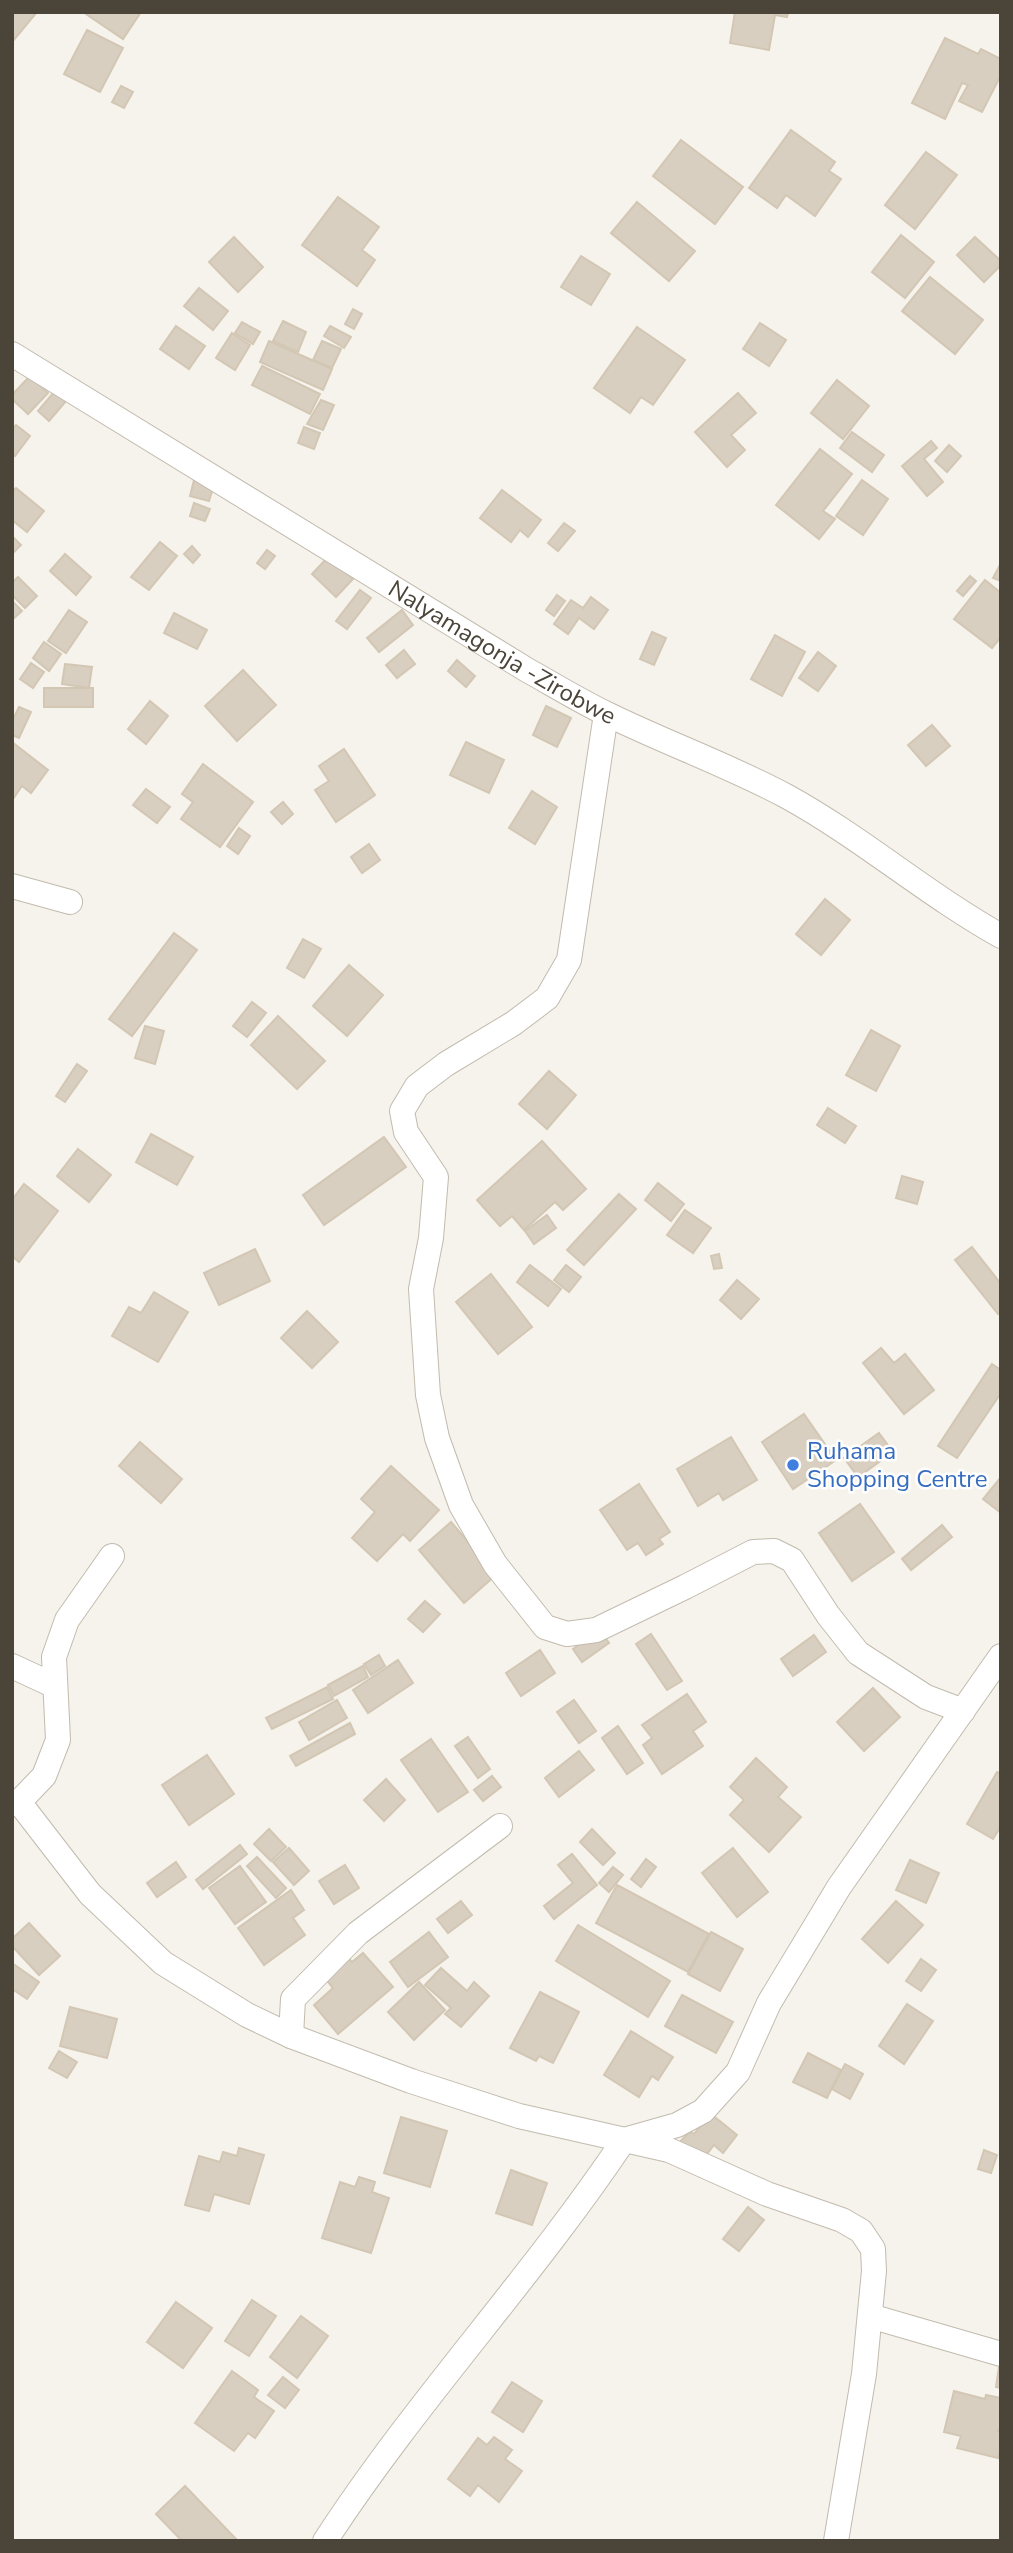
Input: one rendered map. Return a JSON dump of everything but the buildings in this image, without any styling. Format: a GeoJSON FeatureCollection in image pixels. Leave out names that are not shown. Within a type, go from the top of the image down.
{"type":"FeatureCollection","features":[{"type":"Feature","properties":{"kind":"street","name":"Nalyamagonja -Zirobwe"},"geometry":{"type":"LineString","coordinates":[[12,354],[492,649],[607,714],[678,744],[786,796],[871,849],[962,914],[1001,936]]}},
{"type":"Feature","properties":{"kind":"street"},"geometry":{"type":"LineString","coordinates":[[607,714],[569,960],[547,998],[514,1023],[446,1064],[417,1086],[402,1111],[406,1132],[436,1177],[431,1238],[421,1289],[428,1395],[437,1438],[461,1505],[495,1564],[545,1627],[567,1634],[596,1630],[753,1552],[774,1551],[792,1560],[828,1615],[858,1653],[926,1697],[963,1711]]}},
{"type":"Feature","properties":{"kind":"street"},"geometry":{"type":"LineString","coordinates":[[12,886],[70,902]]}},
{"type":"Feature","properties":{"kind":"street"},"geometry":{"type":"LineString","coordinates":[[113,1556],[67,1620],[54,1657],[58,1740],[44,1776],[16,1803],[90,1894],[163,1963],[247,2015],[291,2036],[411,2081],[519,2116],[669,2150],[767,2194],[842,2220],[861,2231],[873,2249],[874,2271],[864,2374],[836,2541]]}},
{"type":"Feature","properties":{"kind":"street"},"geometry":{"type":"LineString","coordinates":[[325,2541],[365,2479],[582,2203],[624,2140],[677,2125],[704,2111],[738,2073],[769,2003],[839,1887],[1001,1656]]}},
{"type":"Feature","properties":{"kind":"street"},"geometry":{"type":"LineString","coordinates":[[12,1666],[55,1686]]}},
{"type":"Feature","properties":{"kind":"street"},"geometry":{"type":"LineString","coordinates":[[291,2036],[293,1998],[358,1933],[500,1826]]}},
{"type":"Feature","properties":{"kind":"street"},"geometry":{"type":"LineString","coordinates":[[870,2316],[1001,2354]]}},
{"type":"Feature","properties":{"kind":"place","name":"Ruhama Shopping Centre"},"geometry":{"type":"Point","coordinates":[793,1465]}}]}
